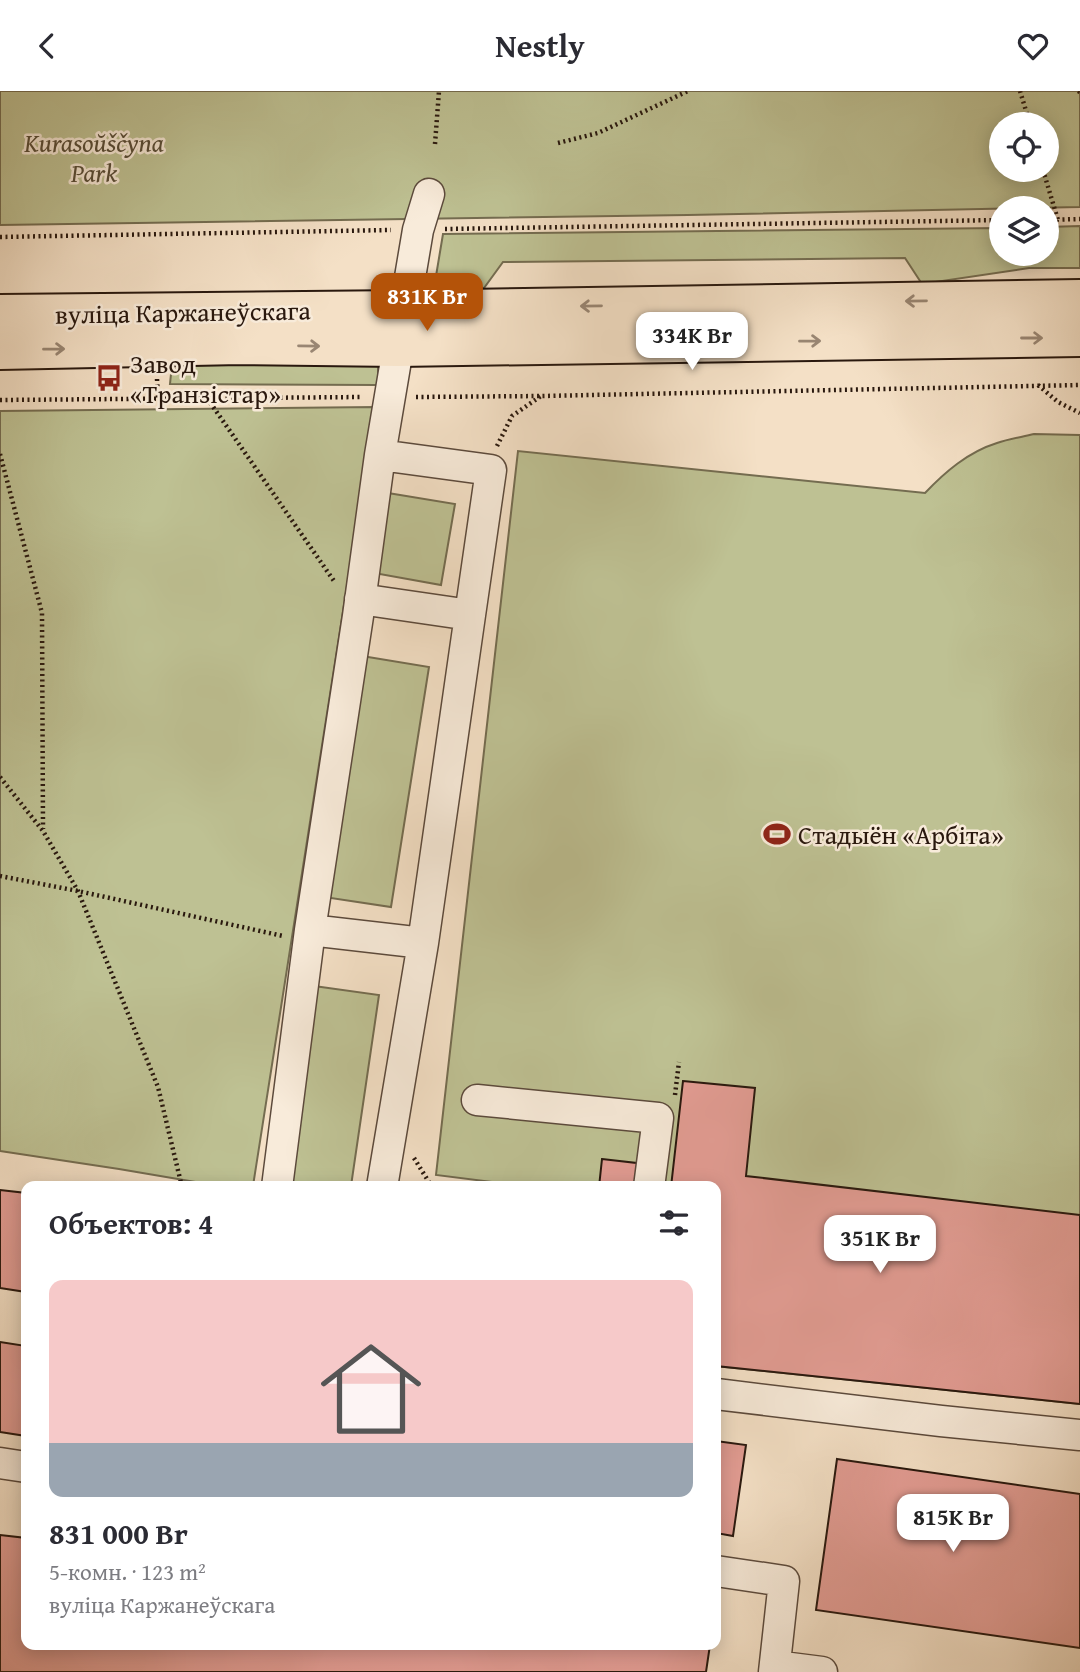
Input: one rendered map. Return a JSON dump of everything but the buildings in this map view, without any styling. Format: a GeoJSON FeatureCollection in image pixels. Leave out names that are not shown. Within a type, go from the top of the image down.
{"type":"FeatureCollection","features":[{"type":"Feature","properties":{"kind":"main road","name":"вуліца Каржанеўскага"},"geometry":{"type":"LineString","coordinates":[[0,314],[1080,299]]}},
{"type":"Feature","properties":{"kind":"main road","name":"вуліца Каржанеўскага"},"geometry":{"type":"LineString","coordinates":[[0,350],[240,345],[398,347],[1080,337]]}},
{"type":"Feature","properties":{"kind":"street"},"geometry":{"type":"LineString","coordinates":[[278,1181],[310,936],[380,455],[418,230],[429,194]]}},
{"type":"Feature","properties":{"kind":"street"},"geometry":{"type":"LineString","coordinates":[[380,455],[491,470],[423,943],[383,1181]]}},
{"type":"Feature","properties":{"kind":"street"},"geometry":{"type":"LineString","coordinates":[[359,607],[470,615]]}},
{"type":"Feature","properties":{"kind":"street"},"geometry":{"type":"LineString","coordinates":[[310,936],[423,943]]}},
{"type":"Feature","properties":{"kind":"street"},"geometry":{"type":"LineString","coordinates":[[477,1100],[658,1118],[650,1181]]}},
{"type":"Feature","properties":{"kind":"street"},"geometry":{"type":"LineString","coordinates":[[721,1395],[941,1422],[1080,1435]]}},
{"type":"Feature","properties":{"kind":"street"},"geometry":{"type":"LineString","coordinates":[[0,1463],[21,1466]]}},
{"type":"Feature","properties":{"kind":"street"},"geometry":{"type":"LineString","coordinates":[[721,1572],[783,1581],[774,1669],[822,1672]]}},
{"type":"Feature","properties":{"kind":"path"},"geometry":{"type":"LineString","coordinates":[[435,144],[439,91]]}},
{"type":"Feature","properties":{"kind":"path"},"geometry":{"type":"LineString","coordinates":[[558,143],[598,133],[688,91]]}},
{"type":"Feature","properties":{"kind":"path"},"geometry":{"type":"LineString","coordinates":[[1020,91],[1026,112]]}},
{"type":"Feature","properties":{"kind":"path"},"geometry":{"type":"LineString","coordinates":[[1059,220],[1080,219]]}},
{"type":"Feature","properties":{"kind":"path"},"geometry":{"type":"LineString","coordinates":[[0,237],[989,221]]}},
{"type":"Feature","properties":{"kind":"path"},"geometry":{"type":"LineString","coordinates":[[1038,385],[1058,402],[1080,413]]}},
{"type":"Feature","properties":{"kind":"path"},"geometry":{"type":"LineString","coordinates":[[0,400],[542,396],[1080,385]]}},
{"type":"Feature","properties":{"kind":"path"},"geometry":{"type":"LineString","coordinates":[[491,470],[498,443],[512,416],[542,396]]}},
{"type":"Feature","properties":{"kind":"path"},"geometry":{"type":"LineString","coordinates":[[206,398],[359,607]]}},
{"type":"Feature","properties":{"kind":"path"},"geometry":{"type":"LineString","coordinates":[[0,454],[42,613],[43,831]]}},
{"type":"Feature","properties":{"kind":"path"},"geometry":{"type":"LineString","coordinates":[[0,777],[43,831],[78,891],[158,1087],[181,1181]]}},
{"type":"Feature","properties":{"kind":"path"},"geometry":{"type":"LineString","coordinates":[[0,876],[310,936]]}},
{"type":"Feature","properties":{"kind":"green space","name":"Kurasoŭščyna Park"},"geometry":{"type":"Polygon","coordinates":[[[0,91],[1080,91],[1080,207],[1059,207],[1059,196],[989,196],[989,209],[0,225],[0,91]]]}},
{"type":"Feature","properties":{"kind":"green space"},"geometry":{"type":"Polygon","coordinates":[[[1080,226],[1080,268],[1029,268],[922,284],[905,258],[503,262],[484,288],[434,288],[443,234],[989,228],[989,266],[1059,266],[1059,227],[1080,226]]]}},
{"type":"Feature","properties":{"kind":"green space"},"geometry":{"type":"Polygon","coordinates":[[[378,362],[378,385],[170,384],[171,374],[182,364],[378,362]]]}},
{"type":"Feature","properties":{"kind":"green space"},"geometry":{"type":"Polygon","coordinates":[[[375,407],[254,1181],[190,1181],[0,1151],[0,411],[375,407]]]}},
{"type":"Feature","properties":{"kind":"green space","name":"Стадыён «Арбіта»"},"geometry":{"type":"Polygon","coordinates":[[[1034,434],[1080,435],[1080,1404],[721,1367],[721,1181],[484,1181],[436,1175],[518,451],[925,493],[967,457],[1002,442],[1034,434]]]}},
{"type":"Feature","properties":{"kind":"green space"},"geometry":{"type":"Polygon","coordinates":[[[388,493],[455,504],[441,585],[374,573],[388,493]]]}},
{"type":"Feature","properties":{"kind":"green space"},"geometry":{"type":"Polygon","coordinates":[[[362,656],[429,667],[391,907],[324,897],[362,656]]]}},
{"type":"Feature","properties":{"kind":"green space"},"geometry":{"type":"Polygon","coordinates":[[[314,986],[379,995],[352,1181],[286,1181],[314,986]]]}},
{"type":"Feature","properties":{"kind":"place","name":"Завод «Транзістар»"},"geometry":{"type":"Point","coordinates":[109,378]}},
{"type":"Feature","properties":{"kind":"place","name":"Стадыён «Арбіта»"},"geometry":{"type":"Point","coordinates":[777,834]}}]}
